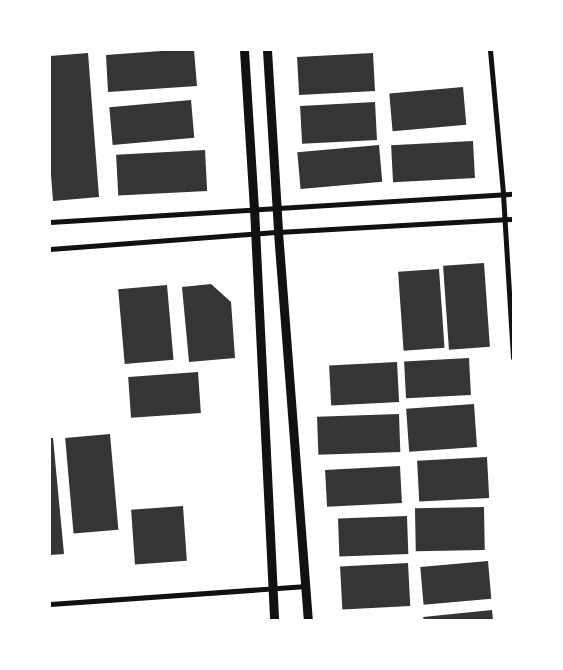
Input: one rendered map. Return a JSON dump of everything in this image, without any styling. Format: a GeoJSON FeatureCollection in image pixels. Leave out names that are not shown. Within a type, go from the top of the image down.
{"type":"FeatureCollection","features":[{"type":"Feature","properties":{"kind":"street"},"geometry":{"type":"LineString","coordinates":[[244,50],[254,208],[274,620]]}},
{"type":"Feature","properties":{"kind":"street"},"geometry":{"type":"LineString","coordinates":[[267,50],[278,232],[308,620]]}},
{"type":"Feature","properties":{"kind":"street"},"geometry":{"type":"LineString","coordinates":[[490,50],[503,194],[513,358]]}},
{"type":"Feature","properties":{"kind":"street"},"geometry":{"type":"LineString","coordinates":[[50,222],[254,208],[513,194]]}},
{"type":"Feature","properties":{"kind":"street"},"geometry":{"type":"LineString","coordinates":[[50,249],[278,232],[513,219]]}},
{"type":"Feature","properties":{"kind":"street"},"geometry":{"type":"LineString","coordinates":[[50,604],[306,586]]}},
{"type":"Feature","properties":{"kind":"building"},"geometry":{"type":"Polygon","coordinates":[[[194,50],[197,86],[108,92],[106,55],[194,50]]]}},
{"type":"Feature","properties":{"kind":"building"},"geometry":{"type":"Polygon","coordinates":[[[88,53],[99,197],[53,201],[50,162],[50,56],[88,53]]]}},
{"type":"Feature","properties":{"kind":"building"},"geometry":{"type":"Polygon","coordinates":[[[373,53],[375,91],[299,95],[297,57],[373,53]]]}},
{"type":"Feature","properties":{"kind":"building"},"geometry":{"type":"Polygon","coordinates":[[[463,87],[466,125],[393,131],[389,93],[463,87]]]}},
{"type":"Feature","properties":{"kind":"building"},"geometry":{"type":"Polygon","coordinates":[[[191,100],[194,138],[113,145],[109,107],[191,100]]]}},
{"type":"Feature","properties":{"kind":"building"},"geometry":{"type":"Polygon","coordinates":[[[375,102],[377,140],[302,144],[300,106],[375,102]]]}},
{"type":"Feature","properties":{"kind":"building"},"geometry":{"type":"Polygon","coordinates":[[[473,141],[475,178],[393,182],[391,145],[473,141]]]}},
{"type":"Feature","properties":{"kind":"building"},"geometry":{"type":"Polygon","coordinates":[[[379,145],[382,182],[301,189],[297,152],[379,145]]]}},
{"type":"Feature","properties":{"kind":"building"},"geometry":{"type":"Polygon","coordinates":[[[205,150],[207,191],[118,196],[116,155],[205,150]]]}},
{"type":"Feature","properties":{"kind":"building"},"geometry":{"type":"Polygon","coordinates":[[[484,263],[490,347],[449,350],[443,266],[484,263]]]}},
{"type":"Feature","properties":{"kind":"building"},"geometry":{"type":"Polygon","coordinates":[[[439,269],[445,348],[404,351],[398,272],[439,269]]]}},
{"type":"Feature","properties":{"kind":"building"},"geometry":{"type":"Polygon","coordinates":[[[211,284],[231,302],[235,358],[189,362],[182,287],[211,284]]]}},
{"type":"Feature","properties":{"kind":"building"},"geometry":{"type":"Polygon","coordinates":[[[167,285],[174,360],[125,364],[118,289],[167,285]]]}},
{"type":"Feature","properties":{"kind":"building"},"geometry":{"type":"Polygon","coordinates":[[[469,358],[471,395],[406,398],[404,361],[469,358]]]}},
{"type":"Feature","properties":{"kind":"building"},"geometry":{"type":"Polygon","coordinates":[[[397,362],[399,402],[331,406],[329,366],[397,362]]]}},
{"type":"Feature","properties":{"kind":"building"},"geometry":{"type":"Polygon","coordinates":[[[198,372],[201,413],[131,418],[128,377],[198,372]]]}},
{"type":"Feature","properties":{"kind":"building"},"geometry":{"type":"Polygon","coordinates":[[[474,404],[477,447],[409,452],[406,409],[474,404]]]}},
{"type":"Feature","properties":{"kind":"building"},"geometry":{"type":"Polygon","coordinates":[[[399,414],[400,452],[318,455],[317,417],[399,414]]]}},
{"type":"Feature","properties":{"kind":"building"},"geometry":{"type":"Polygon","coordinates":[[[110,434],[118,530],[74,534],[65,438],[110,434]]]}},
{"type":"Feature","properties":{"kind":"building"},"geometry":{"type":"Polygon","coordinates":[[[50,438],[53,438],[64,554],[50,555],[50,438]]]}},
{"type":"Feature","properties":{"kind":"building"},"geometry":{"type":"Polygon","coordinates":[[[487,457],[489,498],[419,502],[417,461],[487,457]]]}},
{"type":"Feature","properties":{"kind":"building"},"geometry":{"type":"Polygon","coordinates":[[[400,466],[402,503],[327,507],[325,470],[400,466]]]}},
{"type":"Feature","properties":{"kind":"building"},"geometry":{"type":"Polygon","coordinates":[[[183,506],[187,561],[135,564],[131,510],[183,506]]]}},
{"type":"Feature","properties":{"kind":"building"},"geometry":{"type":"Polygon","coordinates":[[[484,507],[485,550],[416,551],[415,508],[484,507]]]}},
{"type":"Feature","properties":{"kind":"building"},"geometry":{"type":"Polygon","coordinates":[[[407,516],[408,554],[339,556],[338,518],[407,516]]]}},
{"type":"Feature","properties":{"kind":"building"},"geometry":{"type":"Polygon","coordinates":[[[488,561],[491,599],[424,605],[420,567],[488,561]]]}},
{"type":"Feature","properties":{"kind":"building"},"geometry":{"type":"Polygon","coordinates":[[[408,563],[410,606],[342,609],[340,567],[408,563]]]}},
{"type":"Feature","properties":{"kind":"building"},"geometry":{"type":"Polygon","coordinates":[[[492,610],[493,620],[424,620],[423,617],[492,610]]]}}]}
